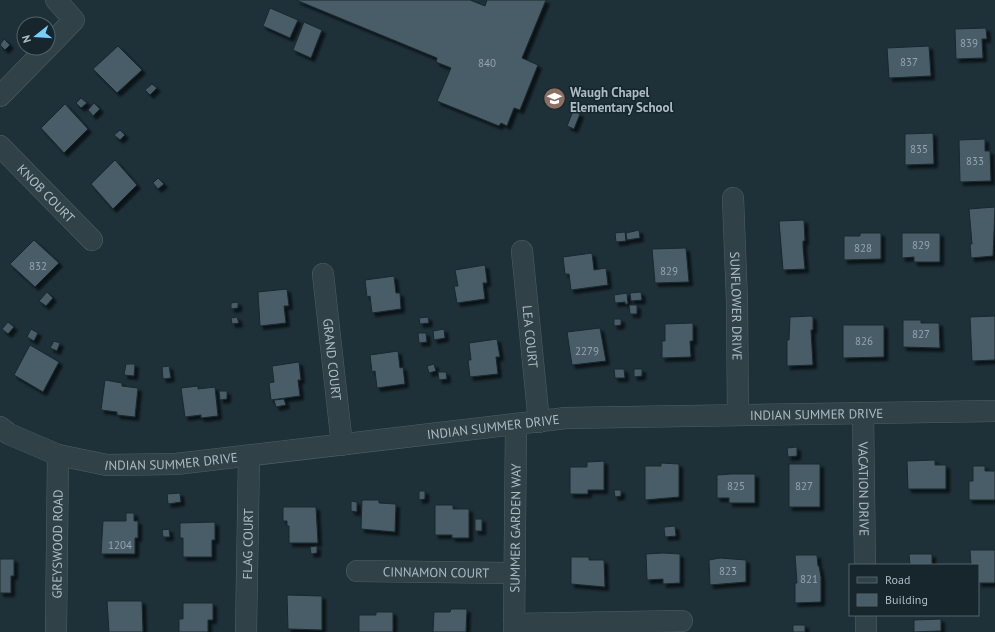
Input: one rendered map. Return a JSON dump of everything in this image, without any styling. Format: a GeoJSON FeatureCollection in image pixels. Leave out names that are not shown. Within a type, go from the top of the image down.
{"type":"FeatureCollection","features":[{"type":"Feature","properties":{"kind":"street"},"geometry":{"type":"LineString","coordinates":[[56,0],[74,20],[56,38]]}},
{"type":"Feature","properties":{"kind":"street"},"geometry":{"type":"LineString","coordinates":[[0,96],[38,56]]}},
{"type":"Feature","properties":{"kind":"street","name":"KNOB COURT"},"geometry":{"type":"LineString","coordinates":[[0,146],[92,240]]}},
{"type":"Feature","properties":{"kind":"street","name":"SUNFLOWER DRIVE"},"geometry":{"type":"LineString","coordinates":[[733,198],[737,302],[738,414]]}},
{"type":"Feature","properties":{"kind":"street","name":"LEA COURT"},"geometry":{"type":"LineString","coordinates":[[522,251],[540,422]]}},
{"type":"Feature","properties":{"kind":"street","name":"GRAND COURT"},"geometry":{"type":"LineString","coordinates":[[323,274],[342,445]]}},
{"type":"Feature","properties":{"kind":"street","name":"INDIAN SUMMER DRIVE"},"geometry":{"type":"LineString","coordinates":[[0,427],[9,434],[58,455],[107,465],[176,464],[566,418],[995,411]]}},
{"type":"Feature","properties":{"kind":"street","name":"VACATION DRIVE"},"geometry":{"type":"LineString","coordinates":[[863,413],[865,564]]}},
{"type":"Feature","properties":{"kind":"street","name":"SUMMER GARDEN WAY"},"geometry":{"type":"LineString","coordinates":[[514,628],[516,425]]}},
{"type":"Feature","properties":{"kind":"street","name":"GREYSWOOD ROAD"},"geometry":{"type":"LineString","coordinates":[[56,632],[58,455]]}},
{"type":"Feature","properties":{"kind":"street","name":"FLAG COURT"},"geometry":{"type":"LineString","coordinates":[[246,632],[249,456]]}},
{"type":"Feature","properties":{"kind":"street","name":"CINNAMON COURT"},"geometry":{"type":"LineString","coordinates":[[357,571],[515,573]]}},
{"type":"Feature","properties":{"kind":"street"},"geometry":{"type":"LineString","coordinates":[[866,616],[866,632]]}},
{"type":"Feature","properties":{"kind":"street"},"geometry":{"type":"LineString","coordinates":[[514,628],[682,621]]}},
{"type":"Feature","properties":{"kind":"building"},"geometry":{"type":"Polygon","coordinates":[[[296,0],[470,0],[485,6],[487,0],[546,0],[522,58],[538,65],[520,110],[514,108],[507,126],[501,123],[499,126],[437,101],[451,68],[436,62],[437,58],[296,0]]]}},
{"type":"Feature","properties":{"kind":"building"},"geometry":{"type":"Polygon","coordinates":[[[270,8],[298,20],[290,38],[263,26],[270,8]]]}},
{"type":"Feature","properties":{"kind":"building"},"geometry":{"type":"Polygon","coordinates":[[[304,22],[322,30],[311,58],[293,50],[304,22]]]}},
{"type":"Feature","properties":{"kind":"building"},"geometry":{"type":"Polygon","coordinates":[[[986,28],[987,39],[982,39],[983,58],[956,59],[955,29],[986,28]]]}},
{"type":"Feature","properties":{"kind":"building"},"geometry":{"type":"Polygon","coordinates":[[[4,39],[10,45],[5,50],[0,45],[4,39]]]}},
{"type":"Feature","properties":{"kind":"building"},"geometry":{"type":"Polygon","coordinates":[[[118,46],[142,70],[117,93],[93,69],[118,46]]]}},
{"type":"Feature","properties":{"kind":"building"},"geometry":{"type":"Polygon","coordinates":[[[929,46],[931,76],[889,78],[887,48],[929,46]]]}},
{"type":"Feature","properties":{"kind":"building"},"geometry":{"type":"Polygon","coordinates":[[[152,84],[157,88],[150,95],[145,90],[152,84]]]}},
{"type":"Feature","properties":{"kind":"building"},"geometry":{"type":"Polygon","coordinates":[[[81,98],[87,103],[81,108],[76,103],[81,98]]]}},
{"type":"Feature","properties":{"kind":"building"},"geometry":{"type":"Polygon","coordinates":[[[94,103],[100,109],[93,116],[88,110],[94,103]]]}},
{"type":"Feature","properties":{"kind":"building"},"geometry":{"type":"Polygon","coordinates":[[[65,104],[88,129],[64,153],[41,128],[65,104]]]}},
{"type":"Feature","properties":{"kind":"building"},"geometry":{"type":"Polygon","coordinates":[[[573,111],[580,114],[574,129],[567,126],[573,111]]]}},
{"type":"Feature","properties":{"kind":"building"},"geometry":{"type":"Polygon","coordinates":[[[120,130],[125,135],[120,140],[114,135],[120,130]]]}},
{"type":"Feature","properties":{"kind":"building"},"geometry":{"type":"Polygon","coordinates":[[[933,133],[934,164],[905,165],[905,134],[933,133]]]}},
{"type":"Feature","properties":{"kind":"building"},"geometry":{"type":"Polygon","coordinates":[[[985,139],[985,151],[990,151],[991,181],[960,182],[959,140],[985,139]]]}},
{"type":"Feature","properties":{"kind":"building"},"geometry":{"type":"Polygon","coordinates":[[[115,160],[137,185],[113,209],[91,184],[115,160]]]}},
{"type":"Feature","properties":{"kind":"building"},"geometry":{"type":"Polygon","coordinates":[[[158,178],[164,184],[158,189],[153,183],[158,178]]]}},
{"type":"Feature","properties":{"kind":"building"},"geometry":{"type":"Polygon","coordinates":[[[995,207],[993,256],[971,258],[970,244],[972,244],[969,209],[995,207]]]}},
{"type":"Feature","properties":{"kind":"building"},"geometry":{"type":"Polygon","coordinates":[[[804,220],[805,241],[803,241],[803,247],[805,269],[783,270],[779,221],[804,220]]]}},
{"type":"Feature","properties":{"kind":"building"},"geometry":{"type":"Polygon","coordinates":[[[639,230],[640,238],[627,240],[626,233],[639,230]]]}},
{"type":"Feature","properties":{"kind":"building"},"geometry":{"type":"Polygon","coordinates":[[[625,232],[626,241],[616,242],[615,233],[625,232]]]}},
{"type":"Feature","properties":{"kind":"building"},"geometry":{"type":"Polygon","coordinates":[[[860,233],[881,233],[881,259],[844,260],[844,236],[860,236],[860,233]]]}},
{"type":"Feature","properties":{"kind":"building"},"geometry":{"type":"Polygon","coordinates":[[[902,233],[940,233],[940,262],[914,262],[914,257],[902,258],[902,233]]]}},
{"type":"Feature","properties":{"kind":"building"},"geometry":{"type":"Polygon","coordinates":[[[34,240],[59,263],[35,287],[10,264],[34,240]]]}},
{"type":"Feature","properties":{"kind":"building"},"geometry":{"type":"Polygon","coordinates":[[[686,248],[689,282],[655,283],[652,249],[686,248]]]}},
{"type":"Feature","properties":{"kind":"building"},"geometry":{"type":"Polygon","coordinates":[[[592,253],[594,270],[606,268],[608,285],[571,290],[569,274],[565,274],[563,257],[592,253]]]}},
{"type":"Feature","properties":{"kind":"building"},"geometry":{"type":"Polygon","coordinates":[[[485,265],[487,283],[483,283],[485,299],[457,303],[454,286],[458,286],[455,270],[485,265]]]}},
{"type":"Feature","properties":{"kind":"building"},"geometry":{"type":"Polygon","coordinates":[[[394,276],[396,293],[400,293],[401,309],[372,313],[370,296],[367,297],[365,280],[394,276]]]}},
{"type":"Feature","properties":{"kind":"building"},"geometry":{"type":"Polygon","coordinates":[[[287,289],[289,306],[284,306],[286,323],[260,326],[258,292],[287,289]]]}},
{"type":"Feature","properties":{"kind":"building"},"geometry":{"type":"Polygon","coordinates":[[[47,292],[53,298],[46,306],[39,301],[47,292]]]}},
{"type":"Feature","properties":{"kind":"building"},"geometry":{"type":"Polygon","coordinates":[[[641,292],[642,300],[631,301],[630,293],[641,292]]]}},
{"type":"Feature","properties":{"kind":"building"},"geometry":{"type":"Polygon","coordinates":[[[627,293],[628,304],[625,304],[625,302],[615,303],[614,295],[627,293]]]}},
{"type":"Feature","properties":{"kind":"building"},"geometry":{"type":"Polygon","coordinates":[[[238,302],[238,308],[231,309],[231,303],[238,302]]]}},
{"type":"Feature","properties":{"kind":"building"},"geometry":{"type":"Polygon","coordinates":[[[629,305],[637,305],[637,314],[630,314],[629,305]]]}},
{"type":"Feature","properties":{"kind":"building"},"geometry":{"type":"Polygon","coordinates":[[[995,316],[995,360],[972,361],[970,317],[995,316]]]}},
{"type":"Feature","properties":{"kind":"building"},"geometry":{"type":"Polygon","coordinates":[[[237,317],[239,323],[232,324],[231,318],[237,317]]]}},
{"type":"Feature","properties":{"kind":"building"},"geometry":{"type":"Polygon","coordinates":[[[428,317],[429,323],[420,324],[419,318],[428,317]]]}},
{"type":"Feature","properties":{"kind":"building"},"geometry":{"type":"Polygon","coordinates":[[[790,317],[813,317],[813,330],[811,330],[813,365],[787,366],[787,340],[789,340],[790,317]]]}},
{"type":"Feature","properties":{"kind":"building"},"geometry":{"type":"Polygon","coordinates":[[[614,319],[621,319],[621,325],[614,326],[614,319]]]}},
{"type":"Feature","properties":{"kind":"building"},"geometry":{"type":"Polygon","coordinates":[[[903,320],[921,320],[921,323],[939,323],[940,348],[903,347],[903,320]]]}},
{"type":"Feature","properties":{"kind":"building"},"geometry":{"type":"Polygon","coordinates":[[[8,322],[14,327],[8,334],[2,329],[8,322]]]}},
{"type":"Feature","properties":{"kind":"building"},"geometry":{"type":"Polygon","coordinates":[[[693,323],[693,341],[690,341],[691,357],[662,358],[662,341],[665,341],[665,324],[693,323]]]}},
{"type":"Feature","properties":{"kind":"building"},"geometry":{"type":"Polygon","coordinates":[[[843,325],[884,325],[884,357],[843,358],[843,325]]]}},
{"type":"Feature","properties":{"kind":"building"},"geometry":{"type":"Polygon","coordinates":[[[600,328],[606,361],[572,365],[567,332],[600,328]]]}},
{"type":"Feature","properties":{"kind":"building"},"geometry":{"type":"Polygon","coordinates":[[[31,329],[38,333],[34,341],[27,337],[31,329]]]}},
{"type":"Feature","properties":{"kind":"building"},"geometry":{"type":"Polygon","coordinates":[[[444,329],[445,338],[434,340],[433,331],[444,329]]]}},
{"type":"Feature","properties":{"kind":"building"},"geometry":{"type":"Polygon","coordinates":[[[418,333],[426,333],[427,342],[419,343],[418,333]]]}},
{"type":"Feature","properties":{"kind":"building"},"geometry":{"type":"Polygon","coordinates":[[[497,339],[500,357],[496,357],[498,374],[470,377],[468,360],[471,360],[469,343],[497,339]]]}},
{"type":"Feature","properties":{"kind":"building"},"geometry":{"type":"Polygon","coordinates":[[[54,341],[60,343],[57,351],[50,348],[54,341]]]}},
{"type":"Feature","properties":{"kind":"building"},"geometry":{"type":"Polygon","coordinates":[[[30,345],[59,362],[43,392],[14,375],[30,345]]]}},
{"type":"Feature","properties":{"kind":"building"},"geometry":{"type":"Polygon","coordinates":[[[398,351],[400,368],[403,367],[405,384],[377,388],[375,371],[372,372],[370,355],[398,351]]]}},
{"type":"Feature","properties":{"kind":"building"},"geometry":{"type":"Polygon","coordinates":[[[299,362],[301,380],[298,380],[300,396],[271,400],[269,383],[274,382],[272,366],[299,362]]]}},
{"type":"Feature","properties":{"kind":"building"},"geometry":{"type":"Polygon","coordinates":[[[126,364],[135,364],[134,376],[124,375],[126,364]]]}},
{"type":"Feature","properties":{"kind":"building"},"geometry":{"type":"Polygon","coordinates":[[[434,364],[436,371],[429,373],[427,366],[434,364]]]}},
{"type":"Feature","properties":{"kind":"building"},"geometry":{"type":"Polygon","coordinates":[[[169,366],[171,378],[163,379],[162,367],[169,366]]]}},
{"type":"Feature","properties":{"kind":"building"},"geometry":{"type":"Polygon","coordinates":[[[614,369],[624,369],[625,378],[615,378],[614,369]]]}},
{"type":"Feature","properties":{"kind":"building"},"geometry":{"type":"Polygon","coordinates":[[[634,369],[642,369],[642,376],[634,377],[634,369]]]}},
{"type":"Feature","properties":{"kind":"building"},"geometry":{"type":"Polygon","coordinates":[[[438,372],[446,372],[447,379],[439,380],[438,372]]]}},
{"type":"Feature","properties":{"kind":"building"},"geometry":{"type":"Polygon","coordinates":[[[105,380],[122,383],[122,386],[138,388],[135,417],[117,415],[117,412],[101,410],[105,380]]]}},
{"type":"Feature","properties":{"kind":"building"},"geometry":{"type":"Polygon","coordinates":[[[198,386],[198,389],[215,387],[218,416],[201,418],[201,415],[185,417],[181,388],[198,386]]]}},
{"type":"Feature","properties":{"kind":"building"},"geometry":{"type":"Polygon","coordinates":[[[219,391],[227,391],[227,399],[220,400],[219,391]]]}},
{"type":"Feature","properties":{"kind":"building"},"geometry":{"type":"Polygon","coordinates":[[[284,399],[286,405],[276,407],[274,400],[284,399]]]}},
{"type":"Feature","properties":{"kind":"building"},"geometry":{"type":"Polygon","coordinates":[[[797,447],[797,456],[788,457],[787,448],[797,447]]]}},
{"type":"Feature","properties":{"kind":"building"},"geometry":{"type":"Polygon","coordinates":[[[935,460],[935,465],[946,465],[946,489],[908,489],[907,461],[935,460]]]}},
{"type":"Feature","properties":{"kind":"building"},"geometry":{"type":"Polygon","coordinates":[[[604,461],[604,490],[588,490],[588,494],[570,494],[570,467],[587,467],[587,462],[604,461]]]}},
{"type":"Feature","properties":{"kind":"building"},"geometry":{"type":"Polygon","coordinates":[[[661,463],[679,464],[679,497],[645,500],[645,466],[661,466],[661,463]]]}},
{"type":"Feature","properties":{"kind":"building"},"geometry":{"type":"Polygon","coordinates":[[[789,464],[820,464],[820,507],[789,507],[789,464]]]}},
{"type":"Feature","properties":{"kind":"building"},"geometry":{"type":"Polygon","coordinates":[[[973,466],[985,466],[985,471],[995,471],[995,500],[969,500],[969,481],[973,481],[973,466]]]}},
{"type":"Feature","properties":{"kind":"building"},"geometry":{"type":"Polygon","coordinates":[[[755,474],[755,503],[729,503],[729,498],[717,498],[717,475],[755,474]]]}},
{"type":"Feature","properties":{"kind":"building"},"geometry":{"type":"Polygon","coordinates":[[[614,490],[621,490],[621,496],[615,497],[614,490]]]}},
{"type":"Feature","properties":{"kind":"building"},"geometry":{"type":"Polygon","coordinates":[[[419,491],[425,491],[425,499],[419,500],[419,491]]]}},
{"type":"Feature","properties":{"kind":"building"},"geometry":{"type":"Polygon","coordinates":[[[180,493],[181,502],[168,504],[167,494],[180,493]]]}},
{"type":"Feature","properties":{"kind":"building"},"geometry":{"type":"Polygon","coordinates":[[[362,500],[379,500],[379,503],[396,504],[395,532],[361,529],[362,500]]]}},
{"type":"Feature","properties":{"kind":"building"},"geometry":{"type":"Polygon","coordinates":[[[351,501],[357,502],[357,512],[351,511],[351,501]]]}},
{"type":"Feature","properties":{"kind":"building"},"geometry":{"type":"Polygon","coordinates":[[[435,505],[453,505],[453,509],[469,509],[469,538],[452,538],[452,535],[435,535],[435,505]]]}},
{"type":"Feature","properties":{"kind":"building"},"geometry":{"type":"Polygon","coordinates":[[[283,507],[316,507],[318,543],[289,543],[289,526],[287,526],[287,521],[283,521],[283,507]]]}},
{"type":"Feature","properties":{"kind":"building"},"geometry":{"type":"Polygon","coordinates":[[[126,513],[134,513],[134,521],[138,521],[138,538],[135,538],[135,554],[101,554],[103,521],[126,521],[126,513]]]}},
{"type":"Feature","properties":{"kind":"building"},"geometry":{"type":"Polygon","coordinates":[[[475,519],[482,519],[482,531],[475,531],[475,519]]]}},
{"type":"Feature","properties":{"kind":"building"},"geometry":{"type":"Polygon","coordinates":[[[215,522],[215,540],[212,540],[212,557],[183,557],[183,538],[180,538],[180,523],[215,522]]]}},
{"type":"Feature","properties":{"kind":"building"},"geometry":{"type":"Polygon","coordinates":[[[675,526],[676,536],[665,537],[664,527],[675,526]]]}},
{"type":"Feature","properties":{"kind":"building"},"geometry":{"type":"Polygon","coordinates":[[[169,529],[170,537],[163,537],[162,530],[169,529]]]}},
{"type":"Feature","properties":{"kind":"building"},"geometry":{"type":"Polygon","coordinates":[[[317,546],[317,553],[311,554],[310,547],[317,546]]]}},
{"type":"Feature","properties":{"kind":"building"},"geometry":{"type":"Polygon","coordinates":[[[970,550],[995,550],[995,583],[979,583],[979,564],[971,564],[970,550]]]}},
{"type":"Feature","properties":{"kind":"building"},"geometry":{"type":"Polygon","coordinates":[[[646,554],[680,554],[680,583],[663,584],[663,579],[647,580],[646,554]]]}},
{"type":"Feature","properties":{"kind":"building"},"geometry":{"type":"Polygon","coordinates":[[[909,554],[932,554],[932,564],[910,564],[909,554]]]}},
{"type":"Feature","properties":{"kind":"building"},"geometry":{"type":"Polygon","coordinates":[[[795,555],[817,555],[821,577],[821,602],[795,603],[795,583],[797,583],[795,555]]]}},
{"type":"Feature","properties":{"kind":"building"},"geometry":{"type":"Polygon","coordinates":[[[571,557],[589,557],[589,560],[604,560],[605,587],[571,584],[571,557]]]}},
{"type":"Feature","properties":{"kind":"building"},"geometry":{"type":"Polygon","coordinates":[[[720,558],[746,560],[746,582],[710,585],[709,560],[720,558]]]}},
{"type":"Feature","properties":{"kind":"building"},"geometry":{"type":"Polygon","coordinates":[[[0,559],[14,559],[14,576],[11,576],[11,593],[0,593],[0,559]]]}},
{"type":"Feature","properties":{"kind":"building"},"geometry":{"type":"Polygon","coordinates":[[[287,595],[322,596],[322,630],[288,629],[287,595]]]}},
{"type":"Feature","properties":{"kind":"building"},"geometry":{"type":"Polygon","coordinates":[[[107,601],[142,601],[143,632],[109,632],[107,601]]]}},
{"type":"Feature","properties":{"kind":"building"},"geometry":{"type":"Polygon","coordinates":[[[183,603],[213,603],[213,620],[208,620],[208,632],[179,632],[179,619],[183,619],[183,603]]]}},
{"type":"Feature","properties":{"kind":"building"},"geometry":{"type":"Polygon","coordinates":[[[451,609],[467,609],[466,632],[433,632],[434,612],[450,612],[451,609]]]}},
{"type":"Feature","properties":{"kind":"building"},"geometry":{"type":"Polygon","coordinates":[[[376,612],[393,612],[393,632],[359,632],[359,615],[376,615],[376,612]]]}},
{"type":"Feature","properties":{"kind":"building"},"geometry":{"type":"Polygon","coordinates":[[[941,619],[941,631],[914,632],[914,620],[941,619]]]}},
{"type":"Feature","properties":{"kind":"building"},"geometry":{"type":"Polygon","coordinates":[[[793,625],[805,625],[805,632],[793,632],[793,625]]]}},
{"type":"Feature","properties":{"kind":"place","name":"Waugh Chapel Elementary School"},"geometry":{"type":"Point","coordinates":[554,99]}}]}
